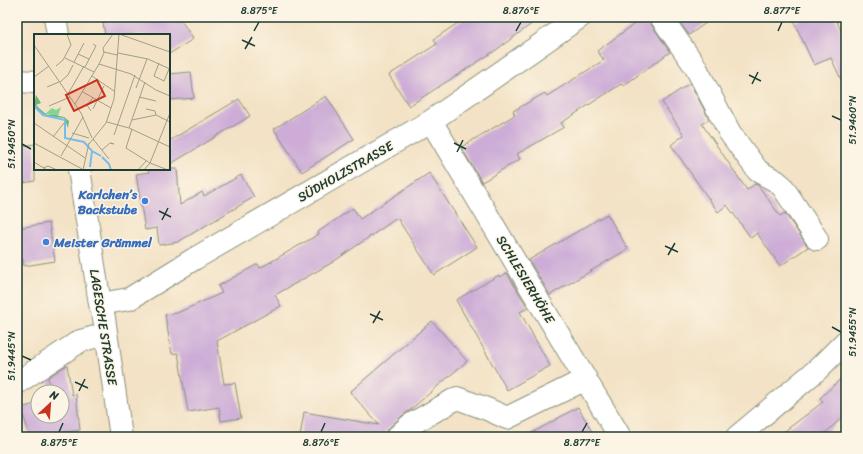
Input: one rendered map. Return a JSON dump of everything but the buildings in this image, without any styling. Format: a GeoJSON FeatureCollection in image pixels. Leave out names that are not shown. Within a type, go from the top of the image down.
{"type":"FeatureCollection","features":[{"type":"Feature","properties":{"kind":"street"},"geometry":{"type":"LineString","coordinates":[[55,17],[58,34]]}},
{"type":"Feature","properties":{"kind":"street","name":"SÜDHOLZSTRASSE"},"geometry":{"type":"LineString","coordinates":[[100,304],[129,299],[201,255],[431,121],[580,17]]}},
{"type":"Feature","properties":{"kind":"street"},"geometry":{"type":"LineString","coordinates":[[661,17],[695,66],[730,133],[758,171],[776,180],[782,186],[817,239]]}},
{"type":"Feature","properties":{"kind":"street"},"geometry":{"type":"LineString","coordinates":[[17,81],[34,82]]}},
{"type":"Feature","properties":{"kind":"street","name":"SCHLESIERHÖHE"},"geometry":{"type":"LineString","coordinates":[[431,121],[620,437]]}},
{"type":"Feature","properties":{"kind":"street","name":"LAGESCHE STRASSE"},"geometry":{"type":"LineString","coordinates":[[79,170],[100,304],[104,318],[121,437]]}},
{"type":"Feature","properties":{"kind":"street"},"geometry":{"type":"LineString","coordinates":[[17,383],[80,341],[106,334]]}},
{"type":"Feature","properties":{"kind":"street"},"geometry":{"type":"LineString","coordinates":[[737,437],[818,369],[846,341]]}},
{"type":"Feature","properties":{"kind":"street"},"geometry":{"type":"LineString","coordinates":[[397,437],[410,425],[457,398],[507,418],[586,378]]}},
{"type":"Feature","properties":{"kind":"place","name":"Karlchen’s Backstube"},"geometry":{"type":"Point","coordinates":[145,201]}},
{"type":"Feature","properties":{"kind":"place","name":"Meister Grämmel"},"geometry":{"type":"Point","coordinates":[46,242]}}]}
